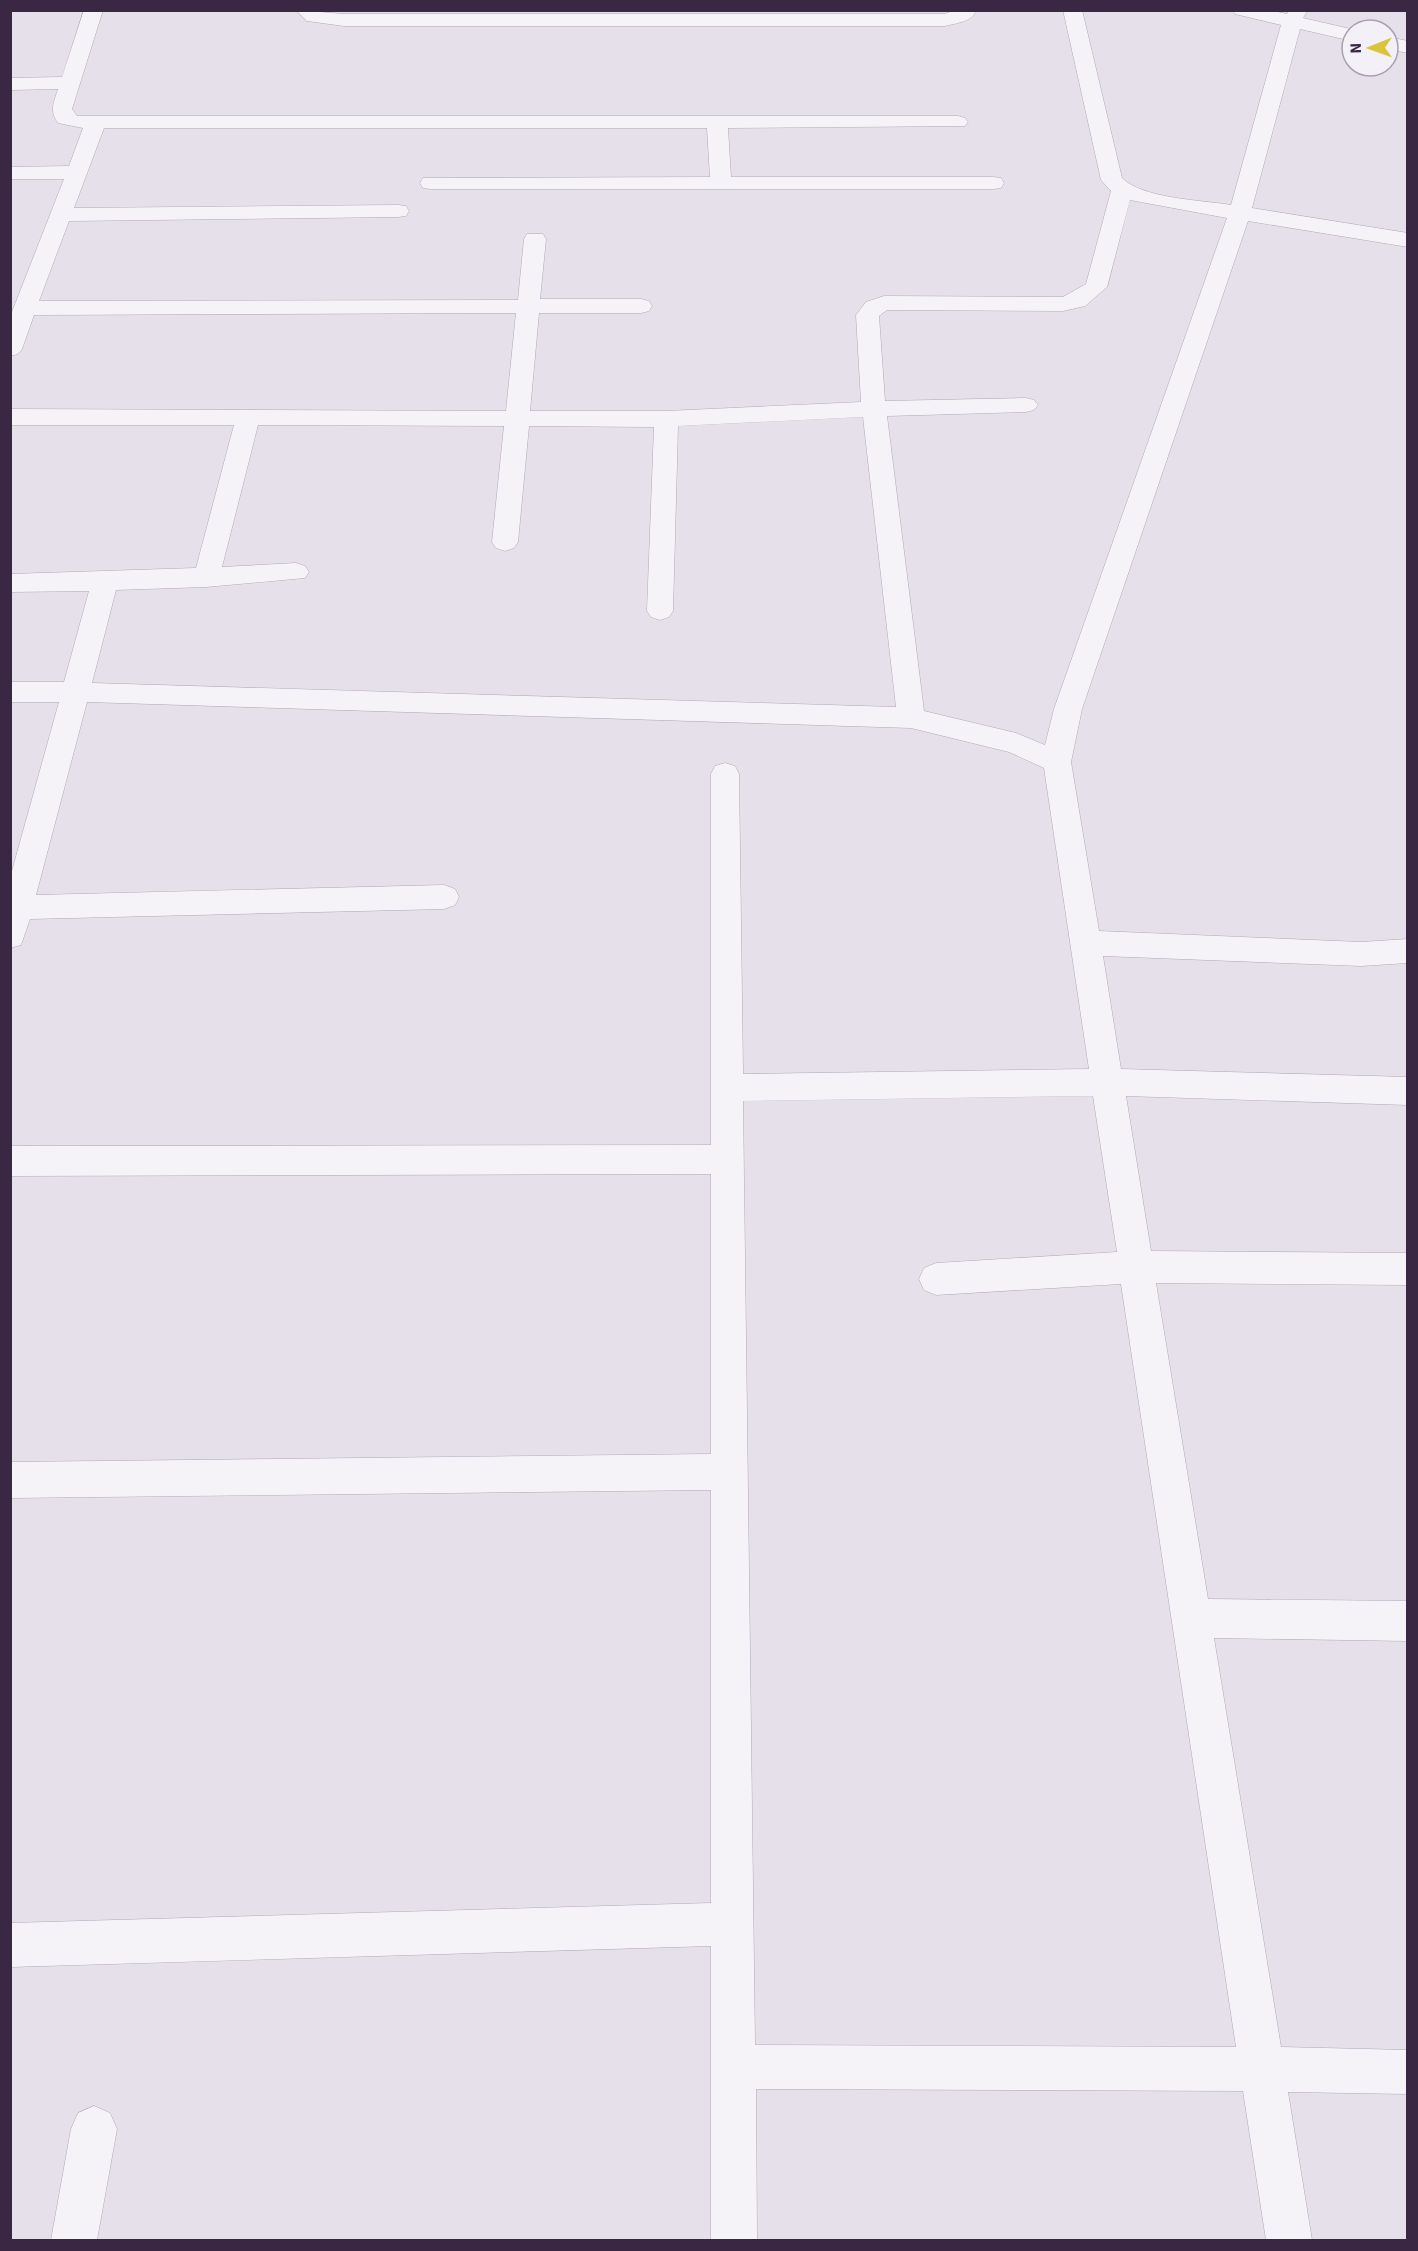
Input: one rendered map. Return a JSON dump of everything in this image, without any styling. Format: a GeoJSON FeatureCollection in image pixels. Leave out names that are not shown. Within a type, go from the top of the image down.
{"type":"FeatureCollection","features":[{"type":"Feature","properties":{"kind":"street"},"geometry":{"type":"LineString","coordinates":[[94,10],[62,110],[65,119],[76,122],[958,122]]}},
{"type":"Feature","properties":{"kind":"street"},"geometry":{"type":"LineString","coordinates":[[305,10],[314,17],[325,19],[368,20],[945,20],[962,18],[966,10]]}},
{"type":"Feature","properties":{"kind":"street"},"geometry":{"type":"LineString","coordinates":[[1072,10],[1112,180],[1122,190],[1146,198],[1407,240]]}},
{"type":"Feature","properties":{"kind":"street"},"geometry":{"type":"LineString","coordinates":[[1242,10],[1296,16],[1340,31]]}},
{"type":"Feature","properties":{"kind":"street"},"geometry":{"type":"LineString","coordinates":[[1289,2241],[1057,762],[1060,735],[1068,709],[1240,212],[1296,16]]}},
{"type":"Feature","properties":{"kind":"street"},"geometry":{"type":"LineString","coordinates":[[10,84],[70,83]]}},
{"type":"Feature","properties":{"kind":"street"},"geometry":{"type":"LineString","coordinates":[[10,349],[22,301],[61,215],[96,122]]}},
{"type":"Feature","properties":{"kind":"street"},"geometry":{"type":"LineString","coordinates":[[717,122],[721,184]]}},
{"type":"Feature","properties":{"kind":"street"},"geometry":{"type":"LineString","coordinates":[[10,173],[77,172]]}},
{"type":"Feature","properties":{"kind":"street"},"geometry":{"type":"LineString","coordinates":[[431,183],[993,183]]}},
{"type":"Feature","properties":{"kind":"street"},"geometry":{"type":"LineString","coordinates":[[911,718],[874,409],[867,315],[874,306],[884,303],[1063,304],[1077,301],[1096,287],[1122,190]]}},
{"type":"Feature","properties":{"kind":"street"},"geometry":{"type":"LineString","coordinates":[[61,215],[398,211]]}},
{"type":"Feature","properties":{"kind":"street"},"geometry":{"type":"LineString","coordinates":[[505,542],[535,239]]}},
{"type":"Feature","properties":{"kind":"street"},"geometry":{"type":"LineString","coordinates":[[22,301],[640,306]]}},
{"type":"Feature","properties":{"kind":"street"},"geometry":{"type":"LineString","coordinates":[[10,417],[666,419],[874,409],[1026,405]]}},
{"type":"Feature","properties":{"kind":"street"},"geometry":{"type":"LineString","coordinates":[[206,578],[248,419]]}},
{"type":"Feature","properties":{"kind":"street"},"geometry":{"type":"LineString","coordinates":[[660,611],[666,419]]}},
{"type":"Feature","properties":{"kind":"street"},"geometry":{"type":"LineString","coordinates":[[10,582],[105,582],[296,572]]}},
{"type":"Feature","properties":{"kind":"street"},"geometry":{"type":"LineString","coordinates":[[105,582],[13,917],[444,897]]}},
{"type":"Feature","properties":{"kind":"street"},"geometry":{"type":"LineString","coordinates":[[10,692],[76,692],[911,718],[1016,743],[1057,762]]}},
{"type":"Feature","properties":{"kind":"street"},"geometry":{"type":"LineString","coordinates":[[724,774],[734,2241]]}},
{"type":"Feature","properties":{"kind":"street"},"geometry":{"type":"LineString","coordinates":[[1085,943],[1361,954],[1407,951]]}},
{"type":"Feature","properties":{"kind":"street"},"geometry":{"type":"LineString","coordinates":[[727,1088],[1107,1083],[1407,1091]]}},
{"type":"Feature","properties":{"kind":"street"},"geometry":{"type":"LineString","coordinates":[[10,1161],[728,1159]]}},
{"type":"Feature","properties":{"kind":"street"},"geometry":{"type":"LineString","coordinates":[[936,1279],[1136,1267],[1407,1269]]}},
{"type":"Feature","properties":{"kind":"street"},"geometry":{"type":"LineString","coordinates":[[10,1480],[729,1472]]}},
{"type":"Feature","properties":{"kind":"street"},"geometry":{"type":"LineString","coordinates":[[1192,1618],[1407,1621]]}},
{"type":"Feature","properties":{"kind":"street"},"geometry":{"type":"LineString","coordinates":[[10,1945],[733,1924]]}},
{"type":"Feature","properties":{"kind":"street"},"geometry":{"type":"LineString","coordinates":[[734,2067],[1262,2069],[1407,2072]]}},
{"type":"Feature","properties":{"kind":"street"},"geometry":{"type":"LineString","coordinates":[[74,2241],[94,2129]]}}]}
